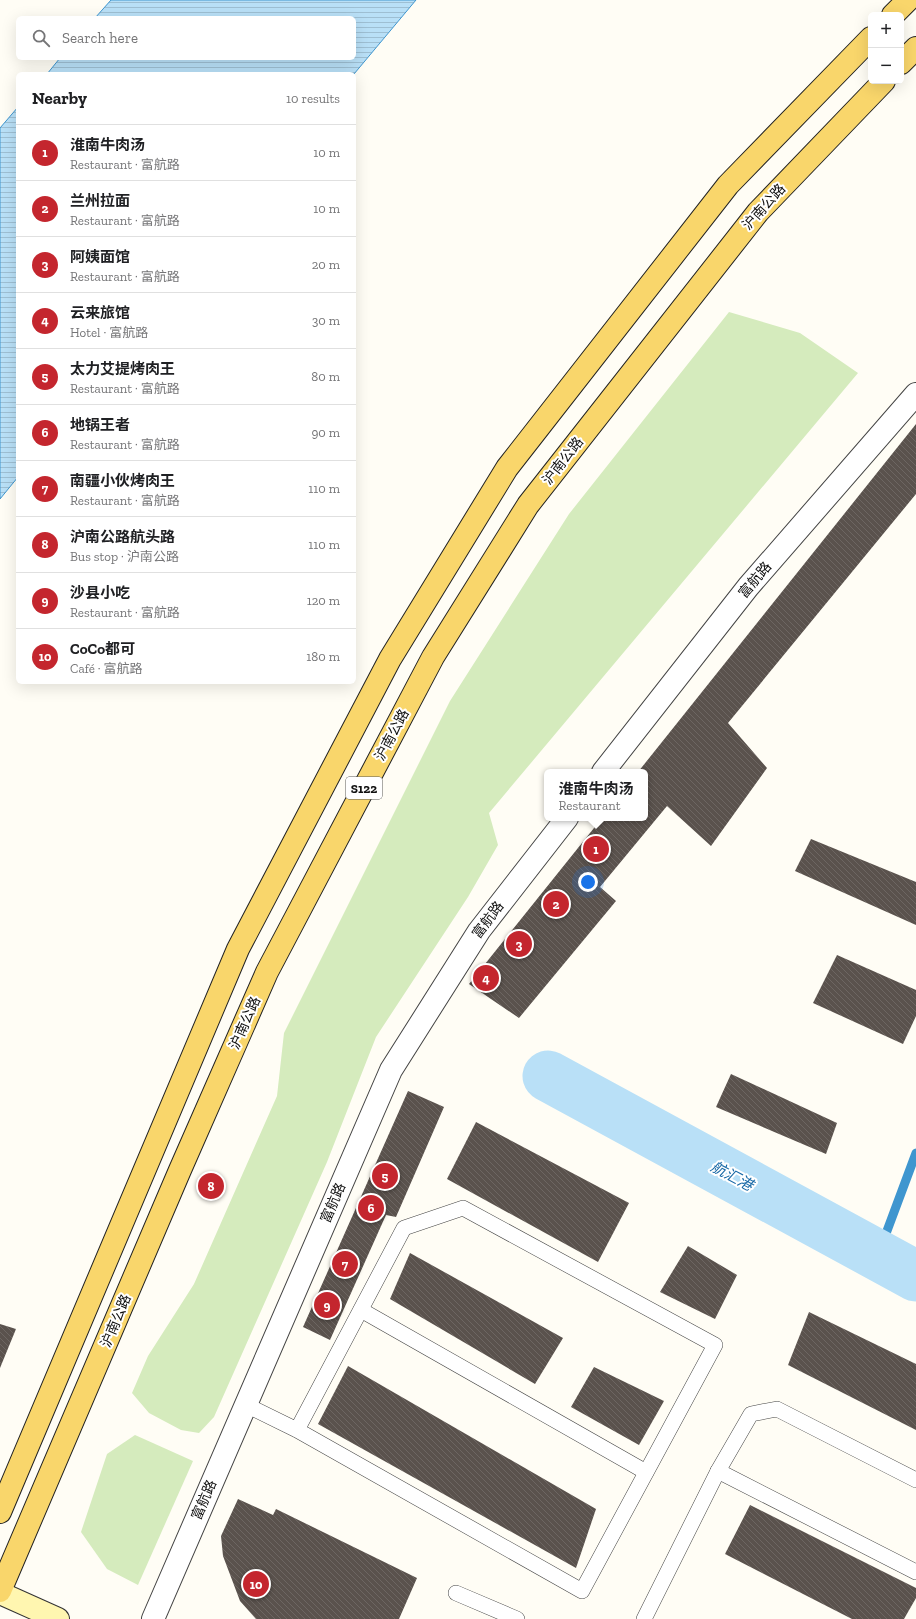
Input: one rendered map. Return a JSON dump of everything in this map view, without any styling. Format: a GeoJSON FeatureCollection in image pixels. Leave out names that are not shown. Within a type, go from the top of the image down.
{"type":"FeatureCollection","features":[{"type":"Feature","properties":{"kind":"main road"},"geometry":{"type":"LineString","coordinates":[[896,12],[908,0]]}},
{"type":"Feature","properties":{"kind":"main road","name":"S122"},"geometry":{"type":"LineString","coordinates":[[0,1512],[238,949],[390,658],[507,468],[728,185],[868,41]]}},
{"type":"Feature","properties":{"kind":"main road"},"geometry":{"type":"LineString","coordinates":[[904,60],[916,48]]}},
{"type":"Feature","properties":{"kind":"main road","name":"沪南公路"},"geometry":{"type":"LineString","coordinates":[[0,1592],[174,1184],[267,972],[433,657],[528,505],[753,218],[881,84]]}},
{"type":"Feature","properties":{"kind":"main road"},"geometry":{"type":"LineString","coordinates":[[0,1592],[58,1619]]}},
{"type":"Feature","properties":{"kind":"street","name":"富航路"},"geometry":{"type":"LineString","coordinates":[[605,769],[748,587],[916,394]]}},
{"type":"Feature","properties":{"kind":"street","name":"富航路"},"geometry":{"type":"LineString","coordinates":[[153,1619],[391,1070],[479,931],[565,821]]}},
{"type":"Feature","properties":{"kind":"lane"},"geometry":{"type":"LineString","coordinates":[[246,1405],[297,1430],[582,1591],[715,1345],[462,1208],[404,1228],[297,1430]]}},
{"type":"Feature","properties":{"kind":"lane"},"geometry":{"type":"LineString","coordinates":[[361,1310],[646,1472]]}},
{"type":"Feature","properties":{"kind":"lane"},"geometry":{"type":"LineString","coordinates":[[644,1619],[718,1471],[751,1414],[777,1409],[916,1480]]}},
{"type":"Feature","properties":{"kind":"lane"},"geometry":{"type":"LineString","coordinates":[[718,1471],[916,1572]]}},
{"type":"Feature","properties":{"kind":"lane"},"geometry":{"type":"LineString","coordinates":[[456,1593],[517,1619]]}},
{"type":"Feature","properties":{"kind":"green space"},"geometry":{"type":"Polygon","coordinates":[[[729,312],[800,333],[858,373],[489,813],[498,845],[468,897],[376,1037],[327,1162],[214,1417],[199,1433],[181,1430],[149,1413],[132,1393],[148,1356],[194,1284],[277,1096],[284,1033],[450,701],[569,514],[729,312]]]}},
{"type":"Feature","properties":{"kind":"green space"},"geometry":{"type":"Polygon","coordinates":[[[135,1435],[193,1461],[138,1585],[107,1569],[81,1532],[107,1454],[135,1435]]]}},
{"type":"Feature","properties":{"kind":"water"},"geometry":{"type":"Polygon","coordinates":[[[111,0],[416,0],[356,72],[49,72],[58,60],[356,60],[356,16],[97,16],[111,0]]]}},
{"type":"Feature","properties":{"kind":"water"},"geometry":{"type":"Polygon","coordinates":[[[16,109],[16,479],[0,499],[0,128],[16,109]]]}},
{"type":"Feature","properties":{"kind":"building"},"geometry":{"type":"Polygon","coordinates":[[[916,424],[916,494],[728,723],[767,768],[711,846],[667,806],[600,887],[616,901],[519,1018],[469,984],[600,821],[648,821],[648,769],[640,769],[916,424]]]}},
{"type":"Feature","properties":{"kind":"building"},"geometry":{"type":"Polygon","coordinates":[[[811,839],[916,882],[916,925],[795,871],[811,839]]]}},
{"type":"Feature","properties":{"kind":"building"},"geometry":{"type":"Polygon","coordinates":[[[837,955],[916,990],[916,1016],[903,1044],[813,1003],[837,955]]]}},
{"type":"Feature","properties":{"kind":"building"},"geometry":{"type":"Polygon","coordinates":[[[731,1074],[837,1123],[826,1154],[716,1107],[731,1074]]]}},
{"type":"Feature","properties":{"kind":"building"},"geometry":{"type":"Polygon","coordinates":[[[408,1091],[444,1107],[396,1217],[386,1215],[330,1340],[303,1327],[408,1091]]]}},
{"type":"Feature","properties":{"kind":"building"},"geometry":{"type":"Polygon","coordinates":[[[476,1122],[629,1203],[598,1262],[447,1179],[476,1122]]]}},
{"type":"Feature","properties":{"kind":"building"},"geometry":{"type":"Polygon","coordinates":[[[688,1246],[737,1275],[715,1319],[660,1292],[688,1246]]]}},
{"type":"Feature","properties":{"kind":"building"},"geometry":{"type":"Polygon","coordinates":[[[410,1253],[563,1338],[535,1384],[390,1299],[410,1253]]]}},
{"type":"Feature","properties":{"kind":"building"},"geometry":{"type":"Polygon","coordinates":[[[809,1312],[916,1364],[916,1430],[788,1365],[809,1312]]]}},
{"type":"Feature","properties":{"kind":"building"},"geometry":{"type":"Polygon","coordinates":[[[0,1324],[16,1329],[0,1368],[0,1324]]]}},
{"type":"Feature","properties":{"kind":"building"},"geometry":{"type":"Polygon","coordinates":[[[348,1366],[596,1509],[576,1568],[318,1424],[348,1366]]]}},
{"type":"Feature","properties":{"kind":"building"},"geometry":{"type":"Polygon","coordinates":[[[594,1367],[664,1401],[639,1445],[571,1407],[594,1367]]]}},
{"type":"Feature","properties":{"kind":"building"},"geometry":{"type":"Polygon","coordinates":[[[238,1499],[273,1515],[276,1509],[417,1578],[399,1619],[256,1619],[240,1601],[223,1556],[221,1536],[238,1499]]]}},
{"type":"Feature","properties":{"kind":"building"},"geometry":{"type":"Polygon","coordinates":[[[750,1505],[916,1588],[916,1598],[904,1619],[852,1619],[725,1554],[750,1505]]]}},
{"type":"Feature","properties":{"kind":"waterway","name":"航汇港"},"geometry":{"type":"LineString","coordinates":[[548,1076],[916,1276]]}},
{"type":"Feature","properties":{"kind":"waterway"},"geometry":{"type":"LineString","coordinates":[[878,1255],[916,1153]]}},
{"type":"Feature","properties":{"kind":"place","name":"淮南牛肉汤"},"geometry":{"type":"Point","coordinates":[596,849]}},
{"type":"Feature","properties":{"kind":"place","name":"兰州拉面"},"geometry":{"type":"Point","coordinates":[556,904]}},
{"type":"Feature","properties":{"kind":"place","name":"阿姨面馆"},"geometry":{"type":"Point","coordinates":[519,944]}},
{"type":"Feature","properties":{"kind":"place","name":"云来旅馆"},"geometry":{"type":"Point","coordinates":[486,978]}},
{"type":"Feature","properties":{"kind":"place","name":"太力艾提烤肉王"},"geometry":{"type":"Point","coordinates":[385,1176]}},
{"type":"Feature","properties":{"kind":"place","name":"沪南公路航头路"},"geometry":{"type":"Point","coordinates":[211,1186]}},
{"type":"Feature","properties":{"kind":"place","name":"地锅王者"},"geometry":{"type":"Point","coordinates":[371,1208]}},
{"type":"Feature","properties":{"kind":"place","name":"南疆小伙烤肉王"},"geometry":{"type":"Point","coordinates":[345,1264]}},
{"type":"Feature","properties":{"kind":"place","name":"沙县小吃"},"geometry":{"type":"Point","coordinates":[327,1305]}},
{"type":"Feature","properties":{"kind":"place","name":"CoCo都可"},"geometry":{"type":"Point","coordinates":[256,1584]}}]}
